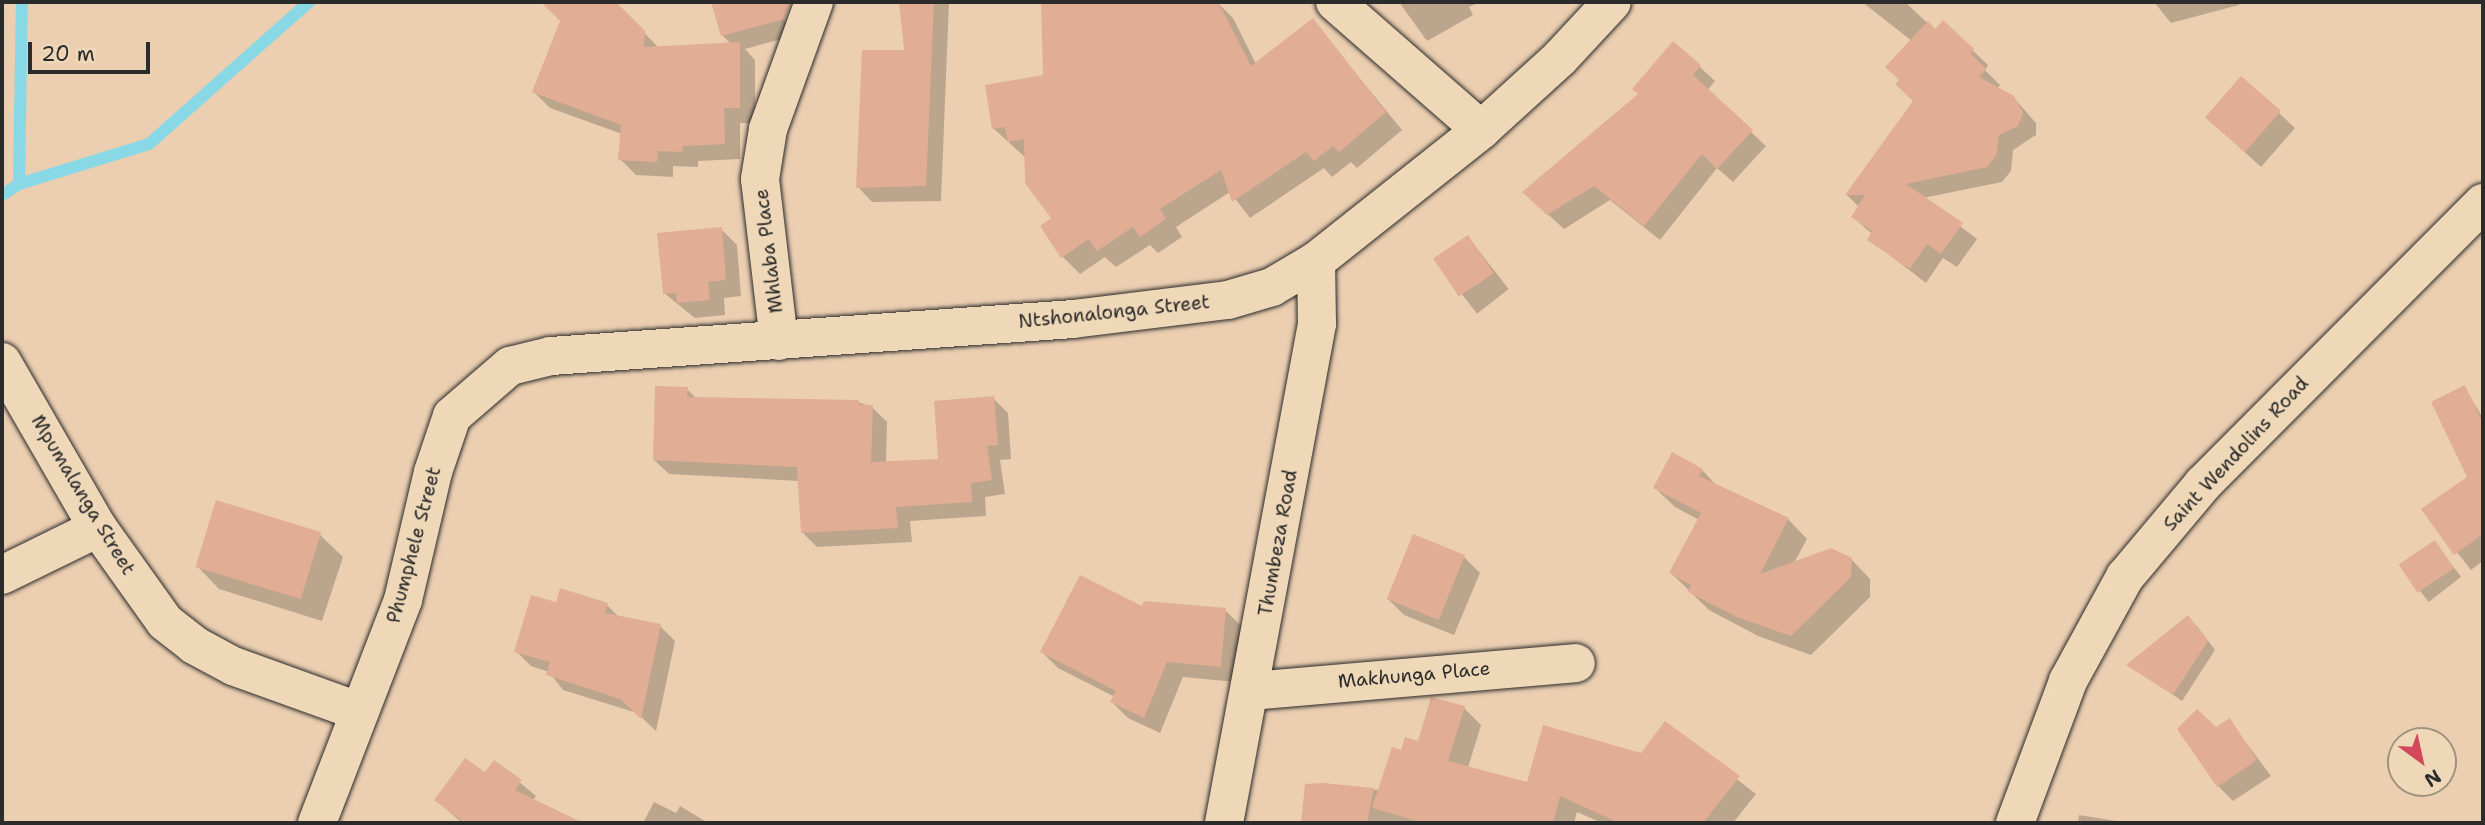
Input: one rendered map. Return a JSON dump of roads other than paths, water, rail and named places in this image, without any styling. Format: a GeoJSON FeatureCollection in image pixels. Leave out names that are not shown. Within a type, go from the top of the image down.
{"type":"FeatureCollection","features":[{"type":"Feature","properties":{"kind":"street","name":"Mhlaba Place"},"geometry":{"type":"LineString","coordinates":[[779,341],[760,179],[768,130],[814,2]]}},
{"type":"Feature","properties":{"kind":"street"},"geometry":{"type":"LineString","coordinates":[[1335,2],[1481,130]]}},
{"type":"Feature","properties":{"kind":"street","name":"Ntshonalonga Street"},"geometry":{"type":"LineString","coordinates":[[510,366],[551,356],[1073,318],[1228,300],[1272,287],[1316,261],[1481,130],[1612,2]]}},
{"type":"Feature","properties":{"kind":"street","name":"Saint Wendolins Road"},"geometry":{"type":"LineString","coordinates":[[2015,823],[2068,681],[2125,577],[2203,484],[2483,203]]}},
{"type":"Feature","properties":{"kind":"street","name":"Thumbeza Road"},"geometry":{"type":"LineString","coordinates":[[1224,823],[1251,691],[1317,324],[1316,261]]}},
{"type":"Feature","properties":{"kind":"street","name":"Mpumalanga Street"},"geometry":{"type":"LineString","coordinates":[[2,362],[98,528],[165,622],[194,645],[233,666],[358,712]]}},
{"type":"Feature","properties":{"kind":"street","name":"Phumphele Street"},"geometry":{"type":"LineString","coordinates":[[317,823],[403,600],[433,472],[452,416],[510,366]]}},
{"type":"Feature","properties":{"kind":"street"},"geometry":{"type":"LineString","coordinates":[[2,575],[98,528]]}},
{"type":"Feature","properties":{"kind":"street","name":"Makhunga Place"},"geometry":{"type":"LineString","coordinates":[[1251,691],[1576,663]]}},
{"type":"Feature","properties":{"kind":"waterway"},"geometry":{"type":"LineString","coordinates":[[19,184],[22,2]]}},
{"type":"Feature","properties":{"kind":"waterway"},"geometry":{"type":"LineString","coordinates":[[2,195],[19,184],[149,144],[309,2]]}}]}
